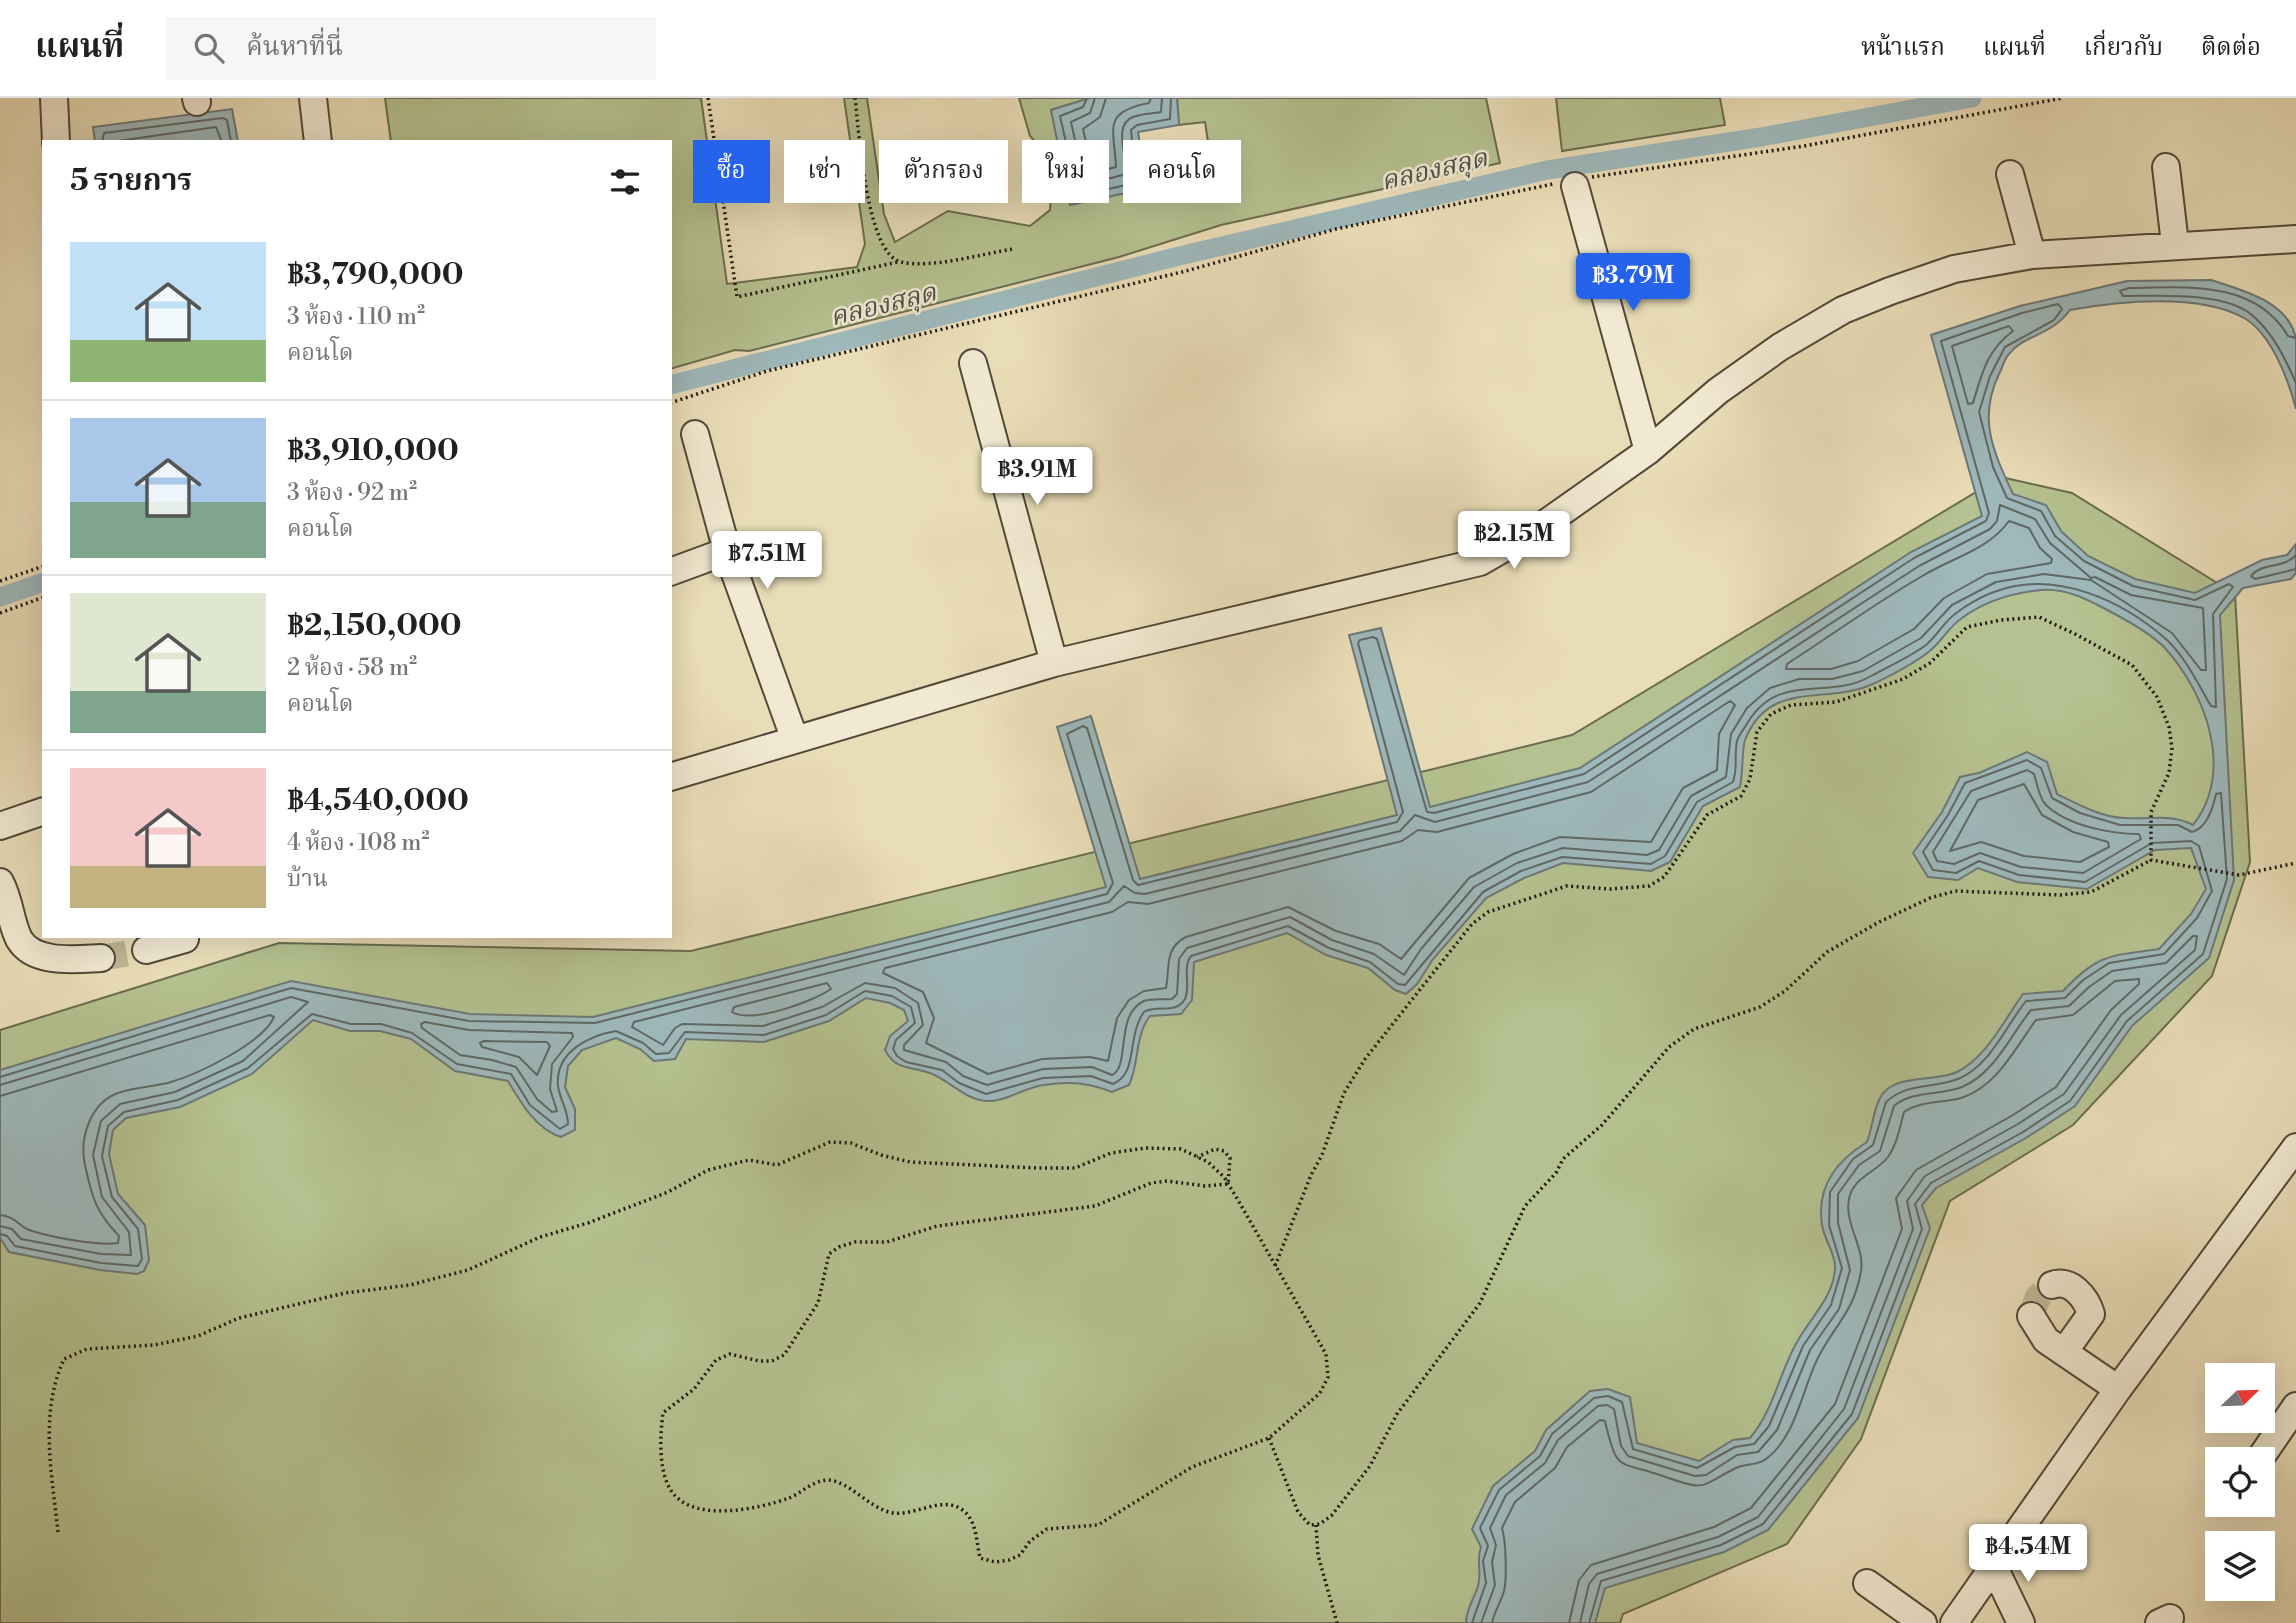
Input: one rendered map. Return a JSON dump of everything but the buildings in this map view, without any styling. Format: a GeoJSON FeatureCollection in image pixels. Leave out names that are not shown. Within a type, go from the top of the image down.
{"type":"FeatureCollection","features":[{"type":"Feature","properties":{"kind":"street"},"geometry":{"type":"LineString","coordinates":[[54,98],[56,140]]}},
{"type":"Feature","properties":{"kind":"street"},"geometry":{"type":"LineString","coordinates":[[313,98],[318,140]]}},
{"type":"Feature","properties":{"kind":"street"},"geometry":{"type":"LineString","coordinates":[[2166,167],[2175,244]]}},
{"type":"Feature","properties":{"kind":"street"},"geometry":{"type":"LineString","coordinates":[[2010,174],[2032,255]]}},
{"type":"Feature","properties":{"kind":"street"},"geometry":{"type":"LineString","coordinates":[[1570,183],[1648,451]]}},
{"type":"Feature","properties":{"kind":"street"},"geometry":{"type":"LineString","coordinates":[[672,776],[1054,663],[1480,562],[1539,528],[1648,451],[1728,383],[1780,347],[1843,310],[1954,269],[2032,255],[2175,244],[2296,239]]}},
{"type":"Feature","properties":{"kind":"street"},"geometry":{"type":"LineString","coordinates":[[974,363],[1054,663]]}},
{"type":"Feature","properties":{"kind":"street"},"geometry":{"type":"LineString","coordinates":[[695,434],[727,551],[795,740]]}},
{"type":"Feature","properties":{"kind":"street"},"geometry":{"type":"LineString","coordinates":[[672,571],[727,551]]}},
{"type":"Feature","properties":{"kind":"street"},"geometry":{"type":"LineString","coordinates":[[0,826],[42,812]]}},
{"type":"Feature","properties":{"kind":"street"},"geometry":{"type":"LineString","coordinates":[[0,882],[9,899],[8,929],[27,948],[43,956],[101,958]]}},
{"type":"Feature","properties":{"kind":"street"},"geometry":{"type":"LineString","coordinates":[[146,950],[185,939]]}},
{"type":"Feature","properties":{"kind":"street"},"geometry":{"type":"LineString","coordinates":[[1955,1623],[2118,1389],[2296,1147]]}},
{"type":"Feature","properties":{"kind":"street"},"geometry":{"type":"LineString","coordinates":[[2052,1285],[2064,1284],[2076,1290],[2091,1314],[2064,1352]]}},
{"type":"Feature","properties":{"kind":"street"},"geometry":{"type":"LineString","coordinates":[[2031,1316],[2046,1340],[2118,1389]]}},
{"type":"Feature","properties":{"kind":"street"},"geometry":{"type":"LineString","coordinates":[[2268,1447],[2296,1406]]}},
{"type":"Feature","properties":{"kind":"street"},"geometry":{"type":"LineString","coordinates":[[1993,1565],[2021,1623]]}},
{"type":"Feature","properties":{"kind":"street"},"geometry":{"type":"LineString","coordinates":[[1867,1583],[1923,1623]]}},
{"type":"Feature","properties":{"kind":"path"},"geometry":{"type":"LineString","coordinates":[[708,98],[737,297],[898,262],[919,264],[1013,250]]}},
{"type":"Feature","properties":{"kind":"path"},"geometry":{"type":"LineString","coordinates":[[855,98],[873,223],[884,249],[898,262]]}},
{"type":"Feature","properties":{"kind":"path"},"geometry":{"type":"LineString","coordinates":[[672,403],[767,371],[1186,271],[1349,226],[1570,183],[1804,146],[2063,98]]}},
{"type":"Feature","properties":{"kind":"path"},"geometry":{"type":"LineString","coordinates":[[0,581],[42,567]]}},
{"type":"Feature","properties":{"kind":"path"},"geometry":{"type":"LineString","coordinates":[[0,613],[42,598]]}},
{"type":"Feature","properties":{"kind":"path"},"geometry":{"type":"LineString","coordinates":[[1275,1267],[1311,1175],[1322,1155],[1344,1093],[1365,1059],[1472,924],[1488,912],[1567,886],[1610,889],[1649,886],[1664,877],[1707,815],[1741,796],[1750,779],[1757,732],[1771,714],[1791,705],[1836,702],[1903,680],[1930,663],[1967,627],[2001,620],[2039,617],[2132,665],[2157,697],[2169,727],[2172,748],[2169,773],[2151,812],[2151,860]]}},
{"type":"Feature","properties":{"kind":"path"},"geometry":{"type":"LineString","coordinates":[[1269,1438],[1298,1512],[1310,1525],[1316,1525],[1332,1515],[1370,1466],[1397,1414],[1480,1303],[1525,1206],[1556,1173],[1563,1159],[1602,1125],[1669,1047],[1694,1029],[1760,1007],[1785,991],[1827,952],[1879,922],[1930,898],[1955,891],[2060,895],[2091,892],[2151,860],[2239,875],[2296,863]]}},
{"type":"Feature","properties":{"kind":"path"},"geometry":{"type":"LineString","coordinates":[[58,1532],[50,1448],[53,1383],[64,1359],[87,1349],[154,1345],[198,1336],[239,1318],[345,1293],[410,1285],[468,1270],[540,1237],[588,1223],[668,1192],[708,1170],[749,1160],[777,1165],[830,1142],[851,1143],[881,1156],[910,1162],[1037,1168],[1075,1168],[1111,1153],[1146,1147],[1181,1149],[1208,1162],[1228,1184],[1326,1354],[1328,1377],[1320,1393],[1269,1438],[1192,1467],[1098,1525],[1047,1530],[1030,1541],[1020,1555],[995,1562],[980,1558],[971,1519],[961,1509],[947,1504],[893,1513],[868,1504],[852,1490],[828,1480],[779,1501],[726,1512],[703,1510],[672,1493],[665,1475],[660,1433],[663,1413],[694,1389],[716,1360],[730,1354],[772,1361],[784,1355],[818,1303],[829,1254],[839,1247],[887,1242],[937,1226],[1095,1206],[1151,1182],[1167,1181],[1205,1186],[1228,1184]]}},
{"type":"Feature","properties":{"kind":"path"},"geometry":{"type":"LineString","coordinates":[[1197,1157],[1215,1149],[1224,1151],[1230,1158],[1228,1184]]}},
{"type":"Feature","properties":{"kind":"path"},"geometry":{"type":"LineString","coordinates":[[1316,1525],[1318,1555],[1338,1623]]}},
{"type":"Feature","properties":{"kind":"green space"},"geometry":{"type":"Polygon","coordinates":[[[385,98],[701,98],[707,140],[693,140],[693,203],[716,203],[727,284],[857,267],[865,244],[859,203],[865,203],[865,140],[850,140],[844,98],[867,98],[879,180],[879,203],[882,203],[895,242],[948,211],[1030,226],[1050,210],[1050,203],[1109,203],[1109,174],[1123,186],[1123,203],[1241,203],[1241,140],[1208,140],[1205,122],[1179,125],[1177,98],[1486,98],[1500,163],[1221,225],[1119,257],[749,351],[735,350],[672,368],[672,140],[391,140],[385,98]]]}},
{"type":"Feature","properties":{"kind":"green space"},"geometry":{"type":"Polygon","coordinates":[[[1019,98],[1090,98],[1051,110],[1056,129],[1069,140],[1034,140],[1019,98]]]}},
{"type":"Feature","properties":{"kind":"green space"},"geometry":{"type":"Polygon","coordinates":[[[1556,98],[1720,98],[1725,125],[1562,151],[1556,98]]]}},
{"type":"Feature","properties":{"kind":"green space"},"geometry":{"type":"Polygon","coordinates":[[[2001,477],[2072,493],[2235,594],[2250,862],[2212,976],[2073,1125],[1950,1201],[1861,1439],[1787,1544],[1623,1614],[1620,1623],[0,1623],[0,1030],[279,943],[691,951],[1572,735],[2001,477]]]}},
{"type":"Feature","properties":{"kind":"water"},"geometry":{"type":"Polygon","coordinates":[[[1090,98],[1177,98],[1179,125],[1138,132],[1139,140],[1123,140],[1123,194],[1109,197],[1109,140],[1057,140],[1051,110],[1090,98]]]}},
{"type":"Feature","properties":{"kind":"water"},"geometry":{"type":"Polygon","coordinates":[[[232,109],[238,140],[95,140],[93,127],[232,109]]]}},
{"type":"Feature","properties":{"kind":"water"},"geometry":{"type":"Polygon","coordinates":[[[2211,280],[2262,299],[2284,315],[2292,326],[2296,339],[2296,409],[2278,359],[2254,325],[2226,310],[2205,305],[2158,301],[2070,310],[2055,325],[2023,342],[2005,359],[1993,389],[1989,419],[1994,449],[2013,494],[2046,505],[2061,531],[2088,556],[2135,579],[2195,593],[2262,560],[2287,555],[2296,544],[2296,573],[2291,579],[2243,588],[2220,615],[2234,880],[2209,958],[2132,1026],[2075,1106],[2026,1138],[1936,1188],[1922,1205],[1930,1228],[1858,1418],[1768,1530],[1724,1552],[1605,1588],[1595,1623],[1466,1623],[1467,1613],[1478,1586],[1481,1547],[1472,1529],[1493,1486],[1535,1451],[1546,1430],[1590,1391],[1608,1389],[1630,1397],[1637,1443],[1699,1461],[1733,1440],[1750,1438],[1765,1416],[1785,1366],[1826,1297],[1834,1277],[1835,1261],[1822,1225],[1825,1187],[1846,1158],[1867,1142],[1877,1105],[1885,1091],[1903,1082],[1948,1075],[1968,1065],[1986,1048],[2023,994],[2063,991],[2086,969],[2106,958],[2159,949],[2191,914],[2206,889],[2191,848],[2155,850],[2087,889],[2017,882],[1978,868],[1958,880],[1928,877],[1913,853],[1942,812],[1960,777],[1979,773],[2027,752],[2047,762],[2057,794],[2081,806],[2115,817],[2168,818],[2193,825],[2206,804],[2212,781],[2210,733],[2203,709],[2179,666],[2164,647],[2139,628],[2094,603],[2069,593],[2051,590],[2030,591],[1999,599],[1962,618],[1926,654],[1875,683],[1850,691],[1782,701],[1755,721],[1745,740],[1740,787],[1703,806],[1670,862],[1651,871],[1563,863],[1524,878],[1486,898],[1406,994],[1395,990],[1368,968],[1326,955],[1287,933],[1194,962],[1192,1000],[1181,1014],[1150,1016],[1139,1041],[1129,1085],[1112,1092],[1087,1085],[1061,1083],[1037,1086],[994,1101],[971,1097],[937,1076],[904,1067],[889,1057],[885,1050],[890,1036],[908,1021],[904,1010],[890,1003],[866,998],[829,1021],[764,1042],[686,1039],[675,1059],[654,1061],[640,1049],[616,1038],[582,1050],[568,1066],[565,1087],[575,1109],[575,1130],[561,1137],[537,1122],[508,1081],[455,1071],[411,1039],[380,1031],[350,1031],[313,1020],[252,1074],[180,1107],[126,1118],[113,1130],[109,1154],[118,1194],[145,1225],[149,1260],[144,1271],[137,1274],[100,1270],[9,1252],[0,1238],[0,1070],[291,981],[470,1014],[593,1017],[1106,887],[1057,727],[1091,716],[1140,879],[1397,815],[1349,635],[1381,628],[1430,807],[1580,768],[1911,552],[1982,516],[1931,335],[2020,306],[2127,281],[2211,280]]]}},
{"type":"Feature","properties":{"kind":"waterway","name":"คลองสลุด"},"geometry":{"type":"LineString","coordinates":[[672,384],[1175,257],[1547,170],[1761,137],[1972,98]]}},
{"type":"Feature","properties":{"kind":"waterway","name":"คลองสลุด"},"geometry":{"type":"LineString","coordinates":[[0,597],[42,583]]}},
{"type":"Feature","properties":{"kind":"tunnel"},"geometry":{"type":"LineString","coordinates":[[101,958],[146,950]]}},
{"type":"Feature","properties":{"kind":"tunnel"},"geometry":{"type":"LineString","coordinates":[[2031,1316],[2038,1297],[2052,1285]]}}]}
